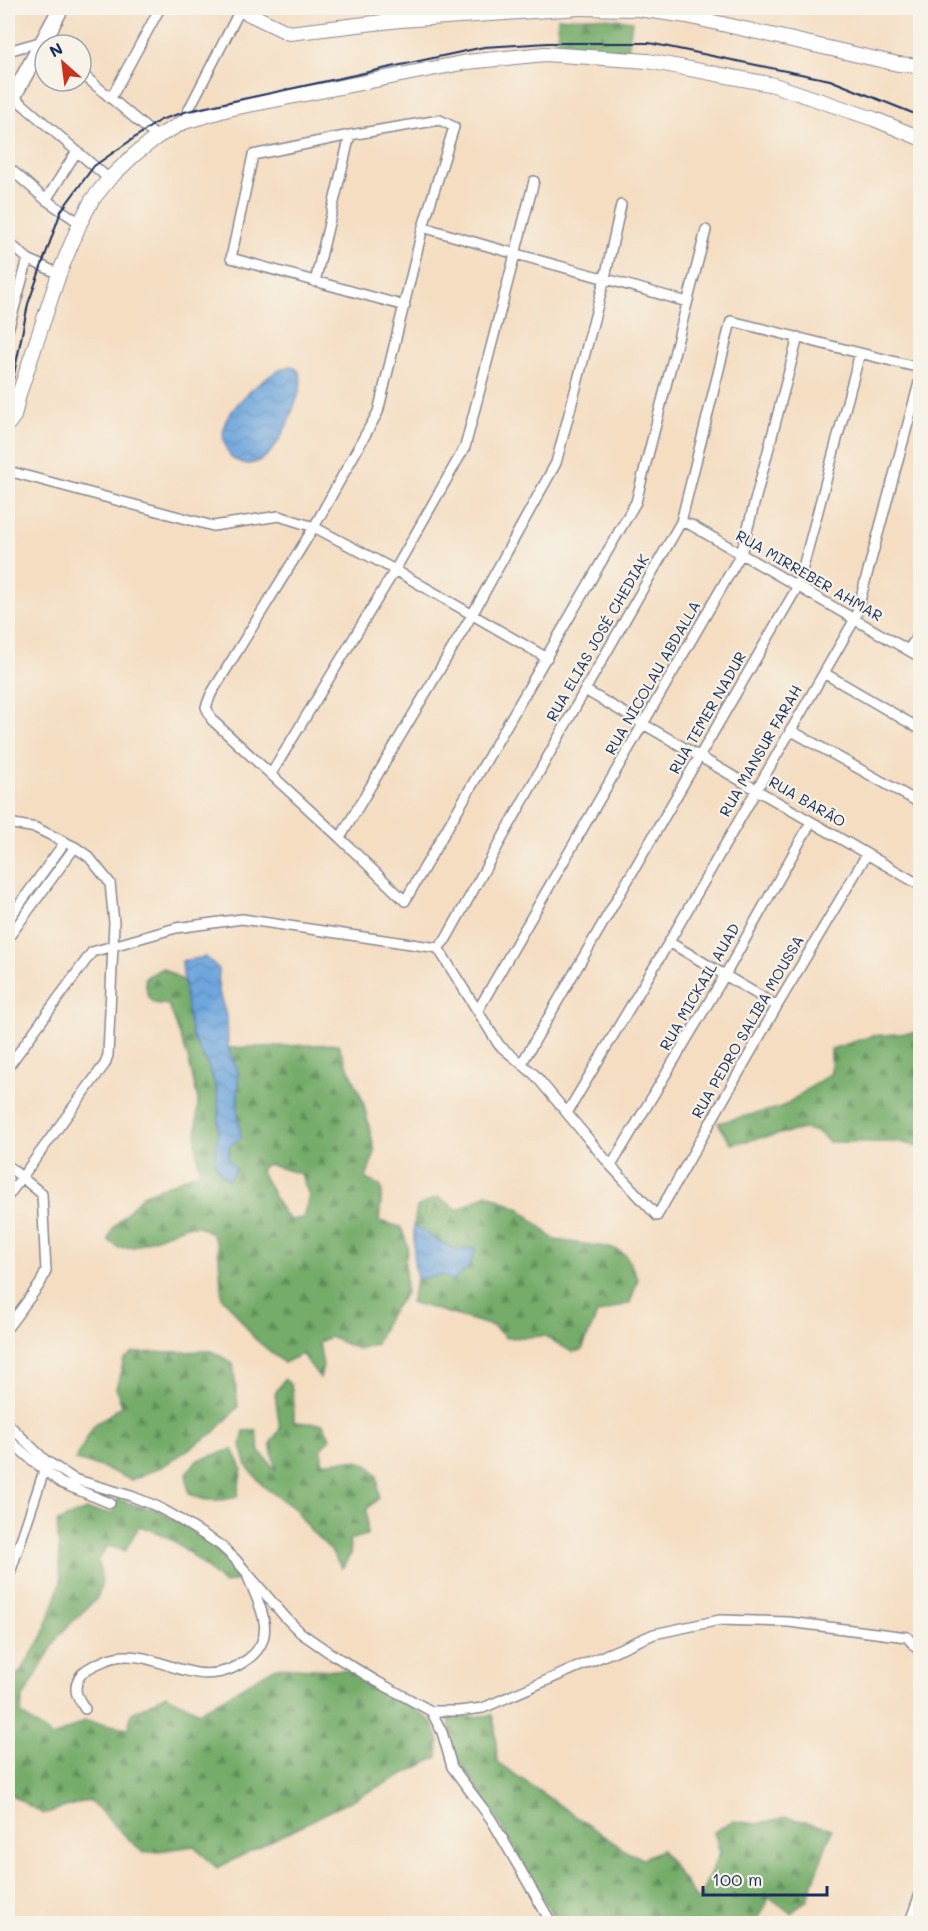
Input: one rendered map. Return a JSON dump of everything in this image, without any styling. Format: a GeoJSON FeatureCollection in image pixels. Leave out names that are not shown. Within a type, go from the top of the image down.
{"type":"FeatureCollection","features":[{"type":"Feature","properties":{"kind":"main road"},"geometry":{"type":"LineString","coordinates":[[50,33],[61,8]]}},
{"type":"Feature","properties":{"kind":"main road"},"geometry":{"type":"LineString","coordinates":[[10,101],[33,64]]}},
{"type":"Feature","properties":{"kind":"street"},"geometry":{"type":"LineString","coordinates":[[111,98],[159,8]]}},
{"type":"Feature","properties":{"kind":"street"},"geometry":{"type":"LineString","coordinates":[[184,122],[239,8],[289,33],[501,10],[580,8],[687,12],[898,64],[921,66]]}},
{"type":"Feature","properties":{"kind":"street"},"geometry":{"type":"LineString","coordinates":[[8,51],[33,46]]}},
{"type":"Feature","properties":{"kind":"street"},"geometry":{"type":"LineString","coordinates":[[8,424],[14,416],[19,394],[59,274],[92,200],[134,154],[157,137],[184,122],[228,109],[467,62],[545,54],[648,61],[774,85],[874,118],[921,138]]}},
{"type":"Feature","properties":{"kind":"street"},"geometry":{"type":"LineString","coordinates":[[93,83],[157,137]]}},
{"type":"Feature","properties":{"kind":"street"},"geometry":{"type":"LineString","coordinates":[[10,101],[109,179]]}},
{"type":"Feature","properties":{"kind":"street"},"geometry":{"type":"LineString","coordinates":[[405,306],[231,258],[253,155],[350,135],[440,120],[454,127],[423,227],[405,306],[378,412],[314,528],[211,694],[206,707],[212,720],[405,901],[636,502],[706,230]]}},
{"type":"Feature","properties":{"kind":"street"},"geometry":{"type":"LineString","coordinates":[[315,282],[350,135]]}},
{"type":"Feature","properties":{"kind":"street"},"geometry":{"type":"LineString","coordinates":[[46,200],[77,152]]}},
{"type":"Feature","properties":{"kind":"street"},"geometry":{"type":"LineString","coordinates":[[8,167],[46,200],[80,223]]}},
{"type":"Feature","properties":{"kind":"street"},"geometry":{"type":"LineString","coordinates":[[272,774],[395,570],[465,447],[534,181]]}},
{"type":"Feature","properties":{"kind":"street"},"geometry":{"type":"LineString","coordinates":[[340,838],[472,615],[556,463],[606,278],[621,205]]}},
{"type":"Feature","properties":{"kind":"street"},"geometry":{"type":"LineString","coordinates":[[423,227],[687,302]]}},
{"type":"Feature","properties":{"kind":"street"},"geometry":{"type":"LineString","coordinates":[[8,242],[28,259],[59,274]]}},
{"type":"Feature","properties":{"kind":"street"},"geometry":{"type":"LineString","coordinates":[[8,330],[28,259]]}},
{"type":"Feature","properties":{"kind":"street","name":"RUA ELIAS JOSÉ CHEDIAK"},"geometry":{"type":"LineString","coordinates":[[438,948],[446,939],[681,522],[731,321],[798,337]]}},
{"type":"Feature","properties":{"kind":"street"},"geometry":{"type":"LineString","coordinates":[[798,337],[921,368]]}},
{"type":"Feature","properties":{"kind":"street","name":"RUA NICOLAU ABDALLA"},"geometry":{"type":"LineString","coordinates":[[478,1010],[741,554],[798,337]]}},
{"type":"Feature","properties":{"kind":"street","name":"RUA TEMER NADUR"},"geometry":{"type":"LineString","coordinates":[[522,1063],[798,586],[860,353]]}},
{"type":"Feature","properties":{"kind":"street","name":"RUA MANSUR FARAH"},"geometry":{"type":"LineString","coordinates":[[567,1113],[669,942],[855,619],[921,379]]}},
{"type":"Feature","properties":{"kind":"street"},"geometry":{"type":"LineString","coordinates":[[8,403],[19,394]]}},
{"type":"Feature","properties":{"kind":"street"},"geometry":{"type":"LineString","coordinates":[[8,471],[213,526],[279,516],[314,528],[395,570],[547,658]]}},
{"type":"Feature","properties":{"kind":"street","name":"RUA MIRREBER AHMAR"},"geometry":{"type":"LineString","coordinates":[[681,522],[691,525],[921,657]]}},
{"type":"Feature","properties":{"kind":"street"},"geometry":{"type":"LineString","coordinates":[[908,650],[921,626]]}},
{"type":"Feature","properties":{"kind":"street"},"geometry":{"type":"LineString","coordinates":[[824,673],[921,729]]}},
{"type":"Feature","properties":{"kind":"street","name":"RUA BARÃO"},"geometry":{"type":"LineString","coordinates":[[585,690],[921,885]]}},
{"type":"Feature","properties":{"kind":"street"},"geometry":{"type":"LineString","coordinates":[[790,730],[921,803]]}},
{"type":"Feature","properties":{"kind":"street","name":"RUA MICKAIL AUAD"},"geometry":{"type":"LineString","coordinates":[[612,1166],[725,975],[811,822]]}},
{"type":"Feature","properties":{"kind":"street"},"geometry":{"type":"LineString","coordinates":[[8,823],[36,828],[75,847],[89,857],[110,883],[114,923],[108,1055],[105,1064],[8,1196]]}},
{"type":"Feature","properties":{"kind":"street"},"geometry":{"type":"LineString","coordinates":[[8,920],[65,842]]}},
{"type":"Feature","properties":{"kind":"street"},"geometry":{"type":"LineString","coordinates":[[8,938],[75,847]]}},
{"type":"Feature","properties":{"kind":"street","name":"RUA PEDRO SALIBA MOUSSA"},"geometry":{"type":"LineString","coordinates":[[612,1166],[657,1216],[867,854]]}},
{"type":"Feature","properties":{"kind":"street"},"geometry":{"type":"LineString","coordinates":[[8,1067],[92,952],[176,928],[242,919],[438,948],[499,1045],[535,1075],[612,1166]]}},
{"type":"Feature","properties":{"kind":"street"},"geometry":{"type":"LineString","coordinates":[[669,942],[777,1006]]}},
{"type":"Feature","properties":{"kind":"street"},"geometry":{"type":"LineString","coordinates":[[8,1166],[42,1194],[46,1270],[40,1284],[8,1327]]}},
{"type":"Feature","properties":{"kind":"street"},"geometry":{"type":"LineString","coordinates":[[8,1424],[45,1460],[74,1479],[131,1496],[174,1516],[220,1545],[301,1633],[376,1681],[431,1712],[459,1712],[483,1708],[654,1634],[720,1620],[789,1622],[907,1637],[921,1652]]}},
{"type":"Feature","properties":{"kind":"street"},"geometry":{"type":"LineString","coordinates":[[8,1439],[61,1483],[110,1503]]}},
{"type":"Feature","properties":{"kind":"street"},"geometry":{"type":"LineString","coordinates":[[33,1461],[45,1460]]}},
{"type":"Feature","properties":{"kind":"street"},"geometry":{"type":"LineString","coordinates":[[8,1579],[44,1471]]}},
{"type":"Feature","properties":{"kind":"street"},"geometry":{"type":"LineString","coordinates":[[85,1709],[77,1698],[75,1688],[81,1674],[94,1665],[116,1657],[140,1658],[187,1672],[205,1674],[225,1671],[257,1653],[266,1632],[265,1622],[246,1572]]}},
{"type":"Feature","properties":{"kind":"street"},"geometry":{"type":"LineString","coordinates":[[431,1712],[442,1732],[452,1767],[491,1819],[552,1923]]}},
{"type":"Feature","properties":{"kind":"street"},"geometry":{"type":"LineString","coordinates":[[909,1923],[921,1894]]}},
{"type":"Feature","properties":{"kind":"green space"},"geometry":{"type":"Polygon","coordinates":[[[595,17],[632,21],[628,50],[557,53],[558,18],[595,17]]]}},
{"type":"Feature","properties":{"kind":"green space"},"geometry":{"type":"Polygon","coordinates":[[[162,968],[184,981],[192,1037],[208,1064],[220,1100],[214,1162],[228,1181],[236,1169],[228,1159],[230,1145],[241,1138],[238,1116],[238,1072],[228,1048],[338,1044],[363,1101],[375,1152],[366,1179],[380,1185],[382,1191],[379,1221],[401,1227],[408,1246],[405,1260],[406,1293],[388,1317],[376,1344],[357,1349],[330,1337],[319,1342],[323,1366],[320,1378],[302,1354],[284,1363],[254,1338],[222,1298],[218,1246],[211,1233],[199,1226],[186,1226],[134,1247],[119,1248],[108,1240],[114,1227],[143,1195],[200,1172],[196,1145],[198,1099],[188,1058],[169,1005],[153,1003],[147,994],[145,978],[162,968]],[[267,1164],[260,1169],[289,1220],[303,1218],[309,1196],[301,1174],[267,1164]]]}},
{"type":"Feature","properties":{"kind":"green space"},"geometry":{"type":"Polygon","coordinates":[[[920,1032],[920,1147],[899,1142],[829,1142],[818,1132],[804,1129],[731,1144],[718,1123],[782,1107],[831,1073],[831,1049],[872,1036],[920,1032]]]}},
{"type":"Feature","properties":{"kind":"green space"},"geometry":{"type":"Polygon","coordinates":[[[487,1194],[520,1209],[555,1240],[613,1248],[626,1255],[638,1279],[630,1303],[597,1314],[582,1350],[572,1352],[545,1336],[506,1338],[493,1326],[410,1302],[417,1279],[442,1275],[475,1249],[455,1249],[439,1242],[414,1225],[417,1207],[438,1197],[458,1210],[487,1194]]]}},
{"type":"Feature","properties":{"kind":"green space"},"geometry":{"type":"Polygon","coordinates":[[[211,1351],[233,1363],[238,1407],[215,1432],[163,1466],[131,1480],[102,1467],[75,1460],[94,1425],[122,1406],[116,1388],[124,1360],[133,1353],[211,1351]]]}},
{"type":"Feature","properties":{"kind":"green space"},"geometry":{"type":"Polygon","coordinates":[[[284,1379],[291,1385],[294,1422],[323,1424],[330,1438],[322,1449],[322,1463],[344,1460],[359,1461],[371,1468],[377,1476],[379,1498],[367,1509],[367,1535],[349,1540],[351,1554],[342,1568],[330,1549],[311,1531],[296,1510],[263,1486],[247,1466],[241,1445],[244,1431],[256,1430],[260,1452],[276,1470],[270,1444],[280,1429],[275,1394],[284,1379]]]}},
{"type":"Feature","properties":{"kind":"green space"},"geometry":{"type":"Polygon","coordinates":[[[233,1449],[242,1468],[237,1497],[213,1500],[189,1494],[186,1473],[198,1460],[233,1449]]]}},
{"type":"Feature","properties":{"kind":"green space"},"geometry":{"type":"Polygon","coordinates":[[[118,1499],[138,1506],[157,1509],[212,1543],[236,1562],[243,1578],[224,1584],[174,1542],[139,1526],[125,1551],[108,1546],[98,1559],[102,1582],[97,1598],[59,1635],[22,1700],[21,1714],[53,1737],[85,1721],[128,1728],[132,1713],[166,1695],[199,1712],[276,1667],[352,1671],[433,1723],[439,1742],[438,1757],[217,1868],[194,1846],[143,1853],[89,1800],[43,1814],[8,1793],[8,1673],[19,1674],[43,1636],[61,1582],[57,1522],[86,1510],[112,1513],[118,1499]]]}},
{"type":"Feature","properties":{"kind":"green space"},"geometry":{"type":"Polygon","coordinates":[[[492,1715],[497,1762],[629,1853],[643,1858],[662,1850],[698,1901],[720,1852],[714,1832],[733,1821],[757,1824],[786,1817],[832,1829],[807,1900],[791,1913],[769,1897],[757,1923],[557,1923],[490,1807],[453,1753],[449,1719],[492,1715]]]}},
{"type":"Feature","properties":{"kind":"water"},"geometry":{"type":"Polygon","coordinates":[[[291,366],[299,373],[300,387],[291,415],[280,438],[265,457],[256,462],[245,463],[234,459],[227,450],[224,437],[226,420],[256,386],[274,373],[291,366]]]}},
{"type":"Feature","properties":{"kind":"water"},"geometry":{"type":"Polygon","coordinates":[[[206,957],[219,969],[218,988],[227,1019],[228,1048],[238,1072],[238,1116],[241,1138],[230,1145],[228,1159],[236,1169],[228,1181],[214,1162],[219,1124],[216,1088],[205,1059],[193,1038],[184,989],[182,961],[206,957]]]}},
{"type":"Feature","properties":{"kind":"water"},"geometry":{"type":"Polygon","coordinates":[[[414,1225],[439,1242],[455,1249],[476,1249],[469,1267],[453,1280],[442,1275],[417,1279],[414,1262],[414,1225]]]}},
{"type":"Feature","properties":{"kind":"railway"},"geometry":{"type":"LineString","coordinates":[[8,389],[13,379],[28,304],[61,211],[94,166],[160,120],[188,111],[484,47],[548,43],[649,43],[830,80],[920,116]]}}]}
